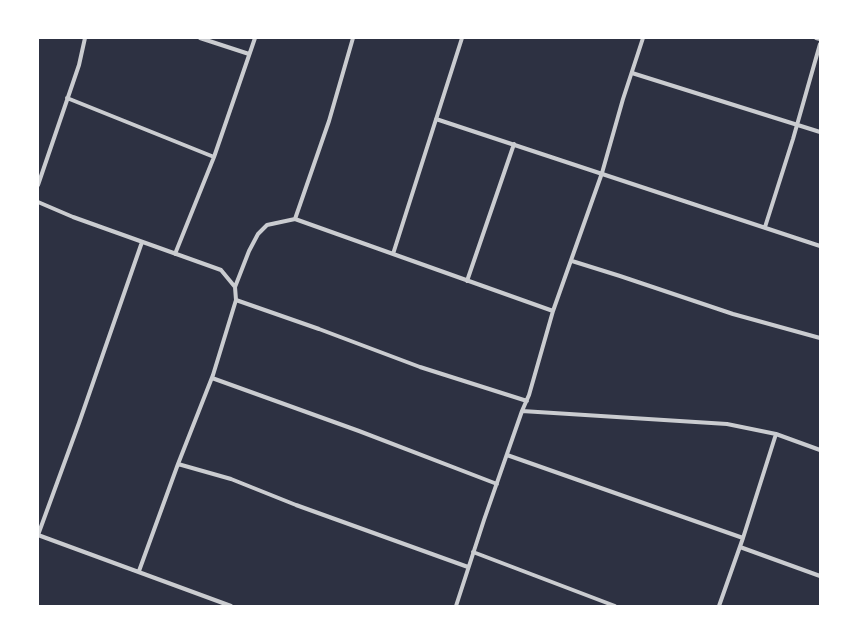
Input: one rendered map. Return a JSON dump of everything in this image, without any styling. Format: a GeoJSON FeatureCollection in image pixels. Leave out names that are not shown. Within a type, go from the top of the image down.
{"type":"FeatureCollection","features":[{"type":"Feature","properties":{"kind":"street"},"geometry":{"type":"LineString","coordinates":[[38,185],[79,65],[85,38]]}},
{"type":"Feature","properties":{"kind":"street"},"geometry":{"type":"LineString","coordinates":[[200,38],[249,54]]}},
{"type":"Feature","properties":{"kind":"street"},"geometry":{"type":"LineString","coordinates":[[175,254],[214,157],[255,38]]}},
{"type":"Feature","properties":{"kind":"street"},"geometry":{"type":"LineString","coordinates":[[296,219],[329,121],[353,38]]}},
{"type":"Feature","properties":{"kind":"street"},"geometry":{"type":"LineString","coordinates":[[393,254],[462,38]]}},
{"type":"Feature","properties":{"kind":"street"},"geometry":{"type":"LineString","coordinates":[[456,606],[473,552],[522,411],[527,402],[554,311],[602,173],[643,38]]}},
{"type":"Feature","properties":{"kind":"street"},"geometry":{"type":"LineString","coordinates":[[816,38],[820,39]]}},
{"type":"Feature","properties":{"kind":"street"},"geometry":{"type":"LineString","coordinates":[[765,227],[797,125],[820,44]]}},
{"type":"Feature","properties":{"kind":"street"},"geometry":{"type":"LineString","coordinates":[[632,73],[820,132]]}},
{"type":"Feature","properties":{"kind":"street"},"geometry":{"type":"LineString","coordinates":[[67,98],[214,157]]}},
{"type":"Feature","properties":{"kind":"street"},"geometry":{"type":"LineString","coordinates":[[436,119],[820,246]]}},
{"type":"Feature","properties":{"kind":"street"},"geometry":{"type":"LineString","coordinates":[[467,281],[514,144]]}},
{"type":"Feature","properties":{"kind":"street"},"geometry":{"type":"LineString","coordinates":[[38,202],[142,242],[221,270],[235,287]]}},
{"type":"Feature","properties":{"kind":"street"},"geometry":{"type":"LineString","coordinates":[[139,572],[178,464],[212,378],[236,300],[235,287],[249,251],[258,234],[267,225],[296,219],[554,311]]}},
{"type":"Feature","properties":{"kind":"street"},"geometry":{"type":"LineString","coordinates":[[142,242],[38,535],[231,606]]}},
{"type":"Feature","properties":{"kind":"street"},"geometry":{"type":"LineString","coordinates":[[572,261],[733,314],[820,338]]}},
{"type":"Feature","properties":{"kind":"street"},"geometry":{"type":"LineString","coordinates":[[236,300],[420,367],[527,402]]}},
{"type":"Feature","properties":{"kind":"street"},"geometry":{"type":"LineString","coordinates":[[212,378],[359,431],[497,484]]}},
{"type":"Feature","properties":{"kind":"street"},"geometry":{"type":"LineString","coordinates":[[522,411],[727,424],[776,434],[820,450]]}},
{"type":"Feature","properties":{"kind":"street"},"geometry":{"type":"LineString","coordinates":[[719,606],[743,538],[776,434]]}},
{"type":"Feature","properties":{"kind":"street"},"geometry":{"type":"LineString","coordinates":[[507,456],[743,538]]}},
{"type":"Feature","properties":{"kind":"street"},"geometry":{"type":"LineString","coordinates":[[178,464],[231,480],[468,568]]}},
{"type":"Feature","properties":{"kind":"street"},"geometry":{"type":"LineString","coordinates":[[740,547],[820,576]]}},
{"type":"Feature","properties":{"kind":"street"},"geometry":{"type":"LineString","coordinates":[[473,552],[615,606]]}}]}
